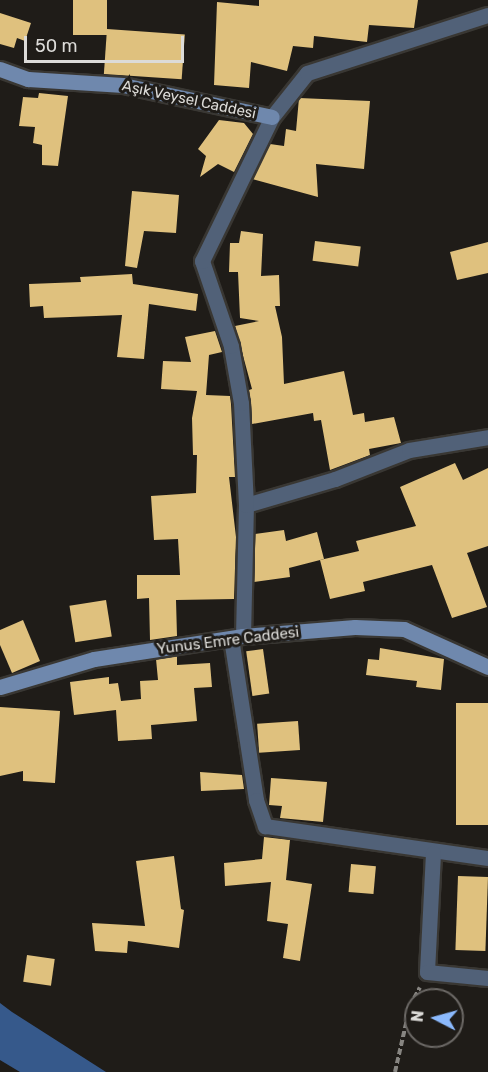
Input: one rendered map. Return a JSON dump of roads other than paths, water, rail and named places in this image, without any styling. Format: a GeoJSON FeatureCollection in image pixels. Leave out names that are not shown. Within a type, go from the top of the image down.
{"type":"FeatureCollection","features":[{"type":"Feature","properties":{"kind":"street"},"geometry":{"type":"LineString","coordinates":[[488,15],[307,73],[272,117],[202,261],[231,346],[241,404],[246,505],[237,637],[256,800],[265,826],[433,853],[488,858]]}},
{"type":"Feature","properties":{"kind":"street","name":"Aşık Veysel Caddesi"},"geometry":{"type":"LineString","coordinates":[[0,69],[28,79],[123,85],[272,117]]}},
{"type":"Feature","properties":{"kind":"street"},"geometry":{"type":"LineString","coordinates":[[246,505],[335,479],[409,450],[488,437]]}},
{"type":"Feature","properties":{"kind":"street","name":"Yunus Emre Caddesi"},"geometry":{"type":"LineString","coordinates":[[0,687],[94,658],[237,637],[355,627],[404,629],[488,667]]}},
{"type":"Feature","properties":{"kind":"street"},"geometry":{"type":"LineString","coordinates":[[433,853],[427,972],[488,978]]}},
{"type":"Feature","properties":{"kind":"water"},"geometry":{"type":"Polygon","coordinates":[[[0,1003],[106,1072],[20,1072],[0,1060],[0,1003]]]}}]}
